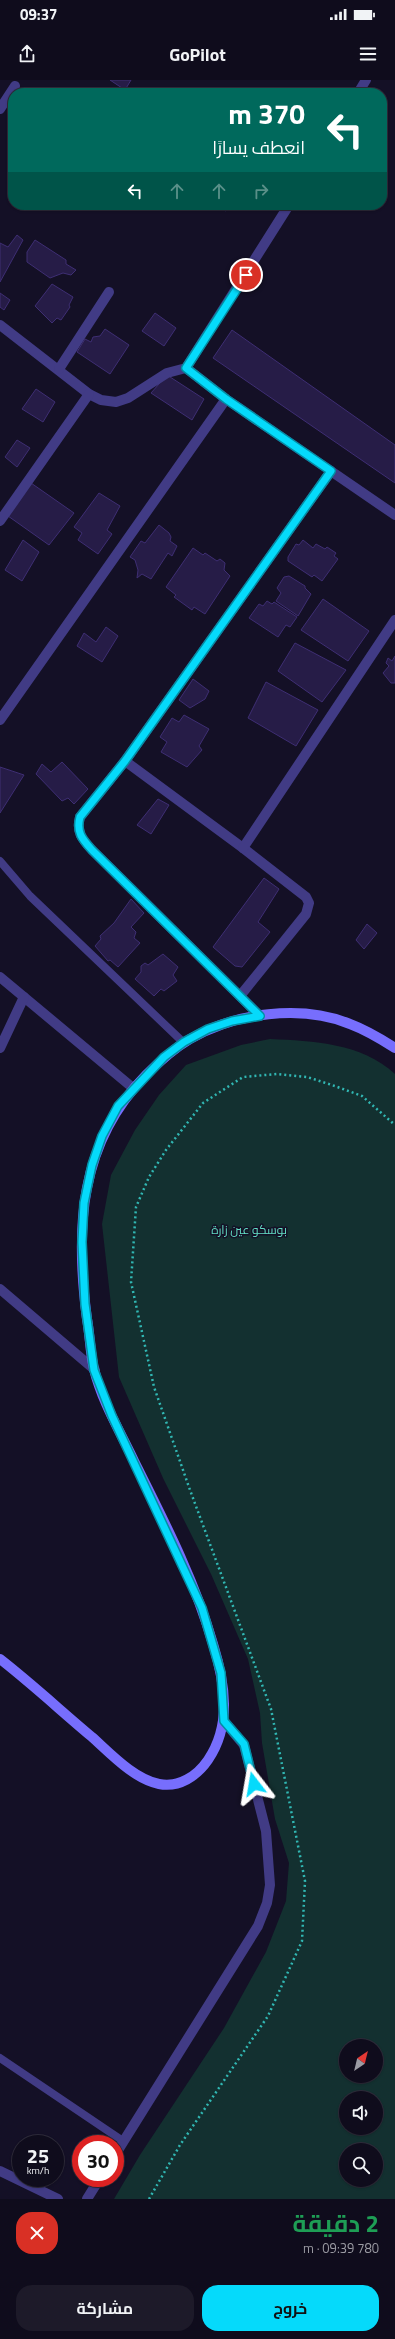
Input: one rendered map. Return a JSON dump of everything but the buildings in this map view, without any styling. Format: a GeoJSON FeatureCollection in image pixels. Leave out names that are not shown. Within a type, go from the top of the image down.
{"type":"FeatureCollection","features":[{"type":"Feature","properties":{"kind":"main road"},"geometry":{"type":"LineString","coordinates":[[0,1658],[108,1752],[135,1773],[151,1782],[172,1785],[194,1775],[212,1754],[224,1721],[221,1673],[202,1608],[112,1416],[94,1370],[82,1271],[84,1203],[92,1165],[102,1136],[118,1106],[133,1088],[164,1057],[184,1042],[208,1029],[232,1021],[260,1016],[311,1015],[349,1023],[395,1048]]}},
{"type":"Feature","properties":{"kind":"street"},"geometry":{"type":"LineString","coordinates":[[0,109],[8,97]]}},
{"type":"Feature","properties":{"kind":"street"},"geometry":{"type":"LineString","coordinates":[[0,325],[89,394],[101,400],[116,402],[128,398],[167,373],[186,368],[286,210]]}},
{"type":"Feature","properties":{"kind":"street"},"geometry":{"type":"LineString","coordinates":[[58,369],[109,292]]}},
{"type":"Feature","properties":{"kind":"street"},"geometry":{"type":"LineString","coordinates":[[186,368],[226,399],[395,515]]}},
{"type":"Feature","properties":{"kind":"street"},"geometry":{"type":"LineString","coordinates":[[0,521],[89,394]]}},
{"type":"Feature","properties":{"kind":"street"},"geometry":{"type":"LineString","coordinates":[[0,720],[226,399]]}},
{"type":"Feature","properties":{"kind":"street"},"geometry":{"type":"LineString","coordinates":[[260,1016],[82,838],[77,827],[80,817],[125,761],[331,471]]}},
{"type":"Feature","properties":{"kind":"street"},"geometry":{"type":"LineString","coordinates":[[243,848],[395,620]]}},
{"type":"Feature","properties":{"kind":"street"},"geometry":{"type":"LineString","coordinates":[[125,761],[306,896],[308,903],[306,914],[240,996]]}},
{"type":"Feature","properties":{"kind":"street"},"geometry":{"type":"LineString","coordinates":[[0,978],[24,996],[133,1088]]}},
{"type":"Feature","properties":{"kind":"street"},"geometry":{"type":"LineString","coordinates":[[0,1048],[24,996]]}},
{"type":"Feature","properties":{"kind":"street"},"geometry":{"type":"LineString","coordinates":[[0,1288],[94,1370]]}},
{"type":"Feature","properties":{"kind":"street"},"geometry":{"type":"LineString","coordinates":[[124,2139],[258,1926],[267,1904],[270,1885],[266,1830],[244,1744],[224,1721]]}},
{"type":"Feature","properties":{"kind":"street"},"geometry":{"type":"LineString","coordinates":[[0,2172],[58,2199]]}},
{"type":"Feature","properties":{"kind":"street"},"geometry":{"type":"LineString","coordinates":[[87,2199],[94,2187]]}},
{"type":"Feature","properties":{"kind":"lane"},"geometry":{"type":"LineString","coordinates":[[0,861],[30,896],[184,1042]]}},
{"type":"Feature","properties":{"kind":"lane"},"geometry":{"type":"LineString","coordinates":[[0,2058],[114,2135]]}},
{"type":"Feature","properties":{"kind":"path"},"geometry":{"type":"LineString","coordinates":[[149,2199],[180,2145],[268,2016],[302,1941],[305,1881],[271,1709],[190,1490],[154,1386],[131,1282],[136,1207],[149,1177],[166,1150],[203,1103],[243,1077],[277,1074],[307,1077],[362,1096],[395,1125]]}},
{"type":"Feature","properties":{"kind":"green space","name":"بوسكو عين زارة"},"geometry":{"type":"Polygon","coordinates":[[[270,1039],[320,1043],[352,1050],[368,1056],[395,1074],[395,2199],[114,2199],[121,2187],[124,2187],[124,2182],[140,2155],[224,2028],[266,1952],[286,1901],[289,1863],[275,1819],[262,1743],[260,1713],[248,1659],[211,1574],[163,1478],[119,1377],[102,1224],[111,1175],[135,1130],[159,1095],[186,1065],[241,1045],[270,1039]]]}},
{"type":"Feature","properties":{"kind":"route"},"geometry":{"type":"LineString","coordinates":[[246,275],[186,368],[226,399],[331,471],[125,761],[80,817],[77,827],[82,838],[92,850],[260,1016],[232,1021],[208,1029],[184,1042],[164,1057],[133,1088],[118,1106],[102,1136],[92,1165],[84,1203],[82,1242],[82,1271],[85,1304],[94,1370],[112,1416],[174,1544],[202,1608],[221,1673],[225,1710],[224,1721],[235,1731],[244,1744],[254,1784]]}}]}
